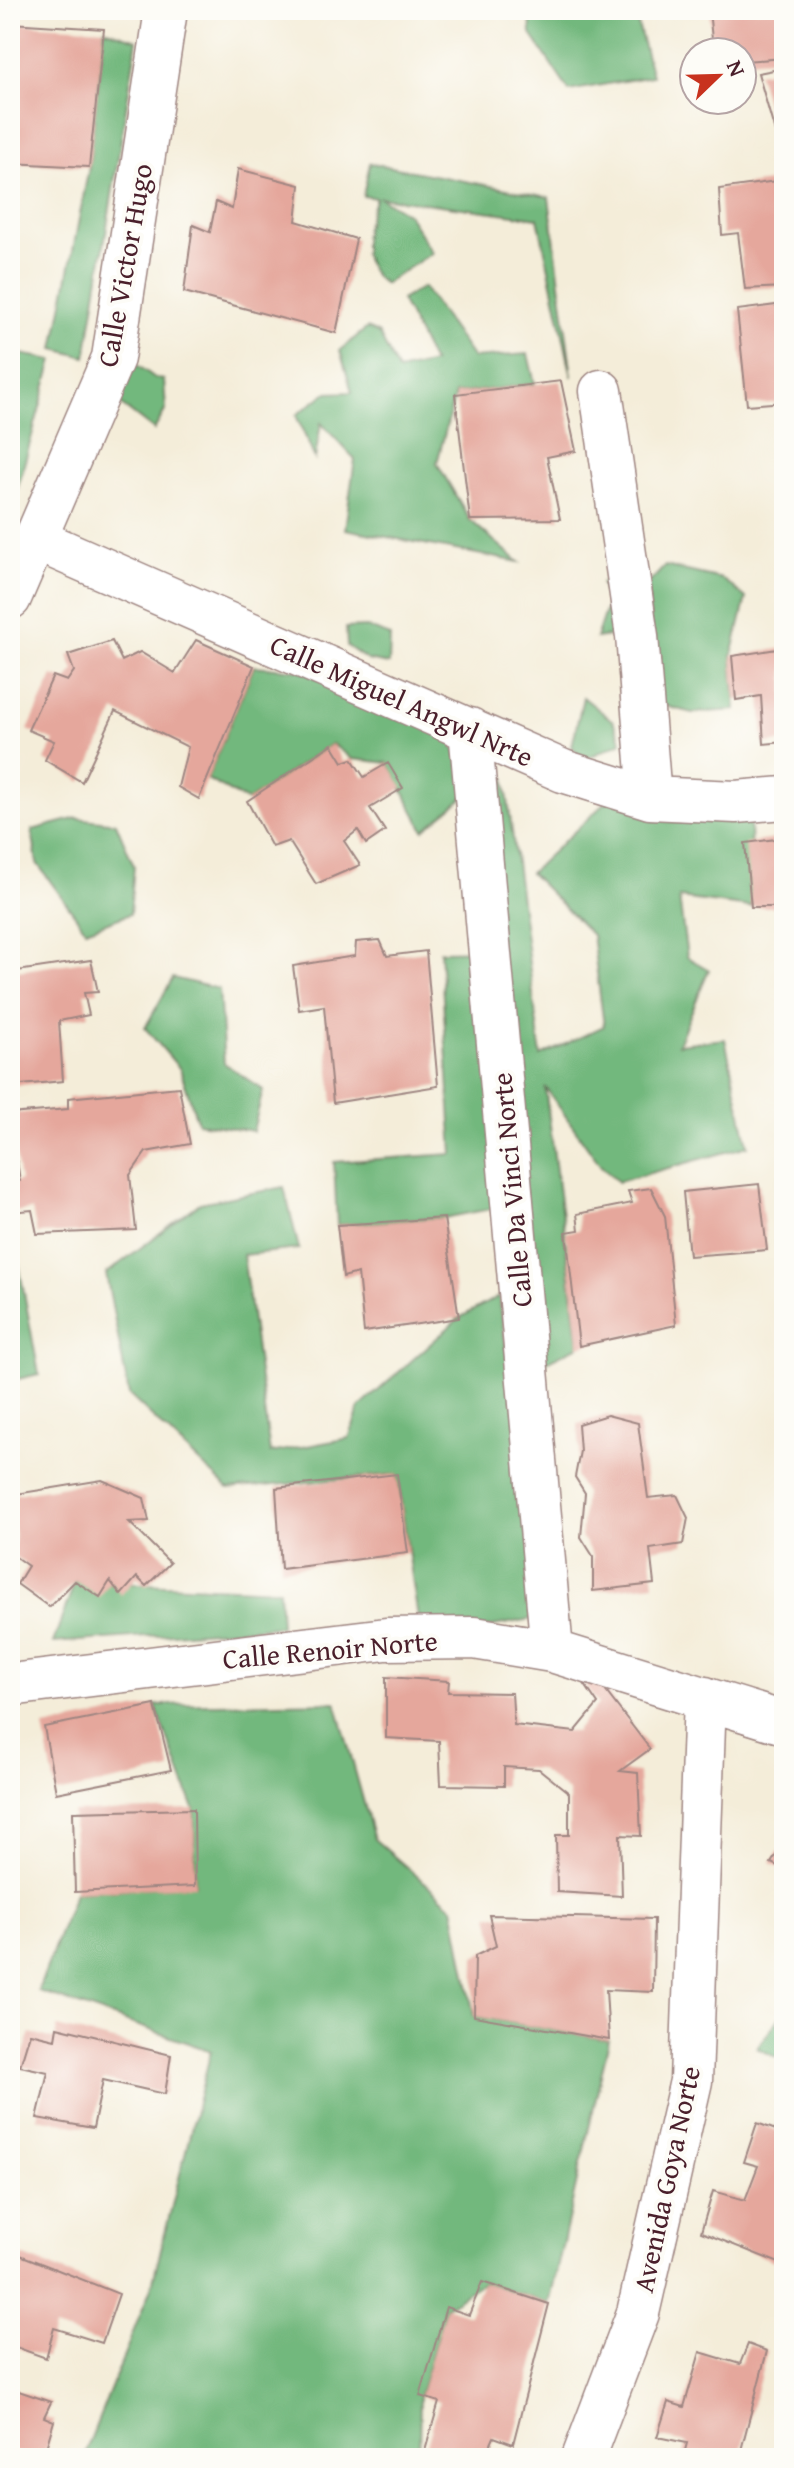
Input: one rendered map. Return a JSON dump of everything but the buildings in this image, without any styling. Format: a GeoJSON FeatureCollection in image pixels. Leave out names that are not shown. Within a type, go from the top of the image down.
{"type":"FeatureCollection","features":[{"type":"Feature","properties":{"kind":"street","name":"Calle Victor Hugo"},"geometry":{"type":"LineString","coordinates":[[10,598],[113,358],[166,10]]}},
{"type":"Feature","properties":{"kind":"street"},"geometry":{"type":"LineString","coordinates":[[601,391],[637,636],[650,798]]}},
{"type":"Feature","properties":{"kind":"street","name":"Calle Miguel Angwl Nrte"},"geometry":{"type":"LineString","coordinates":[[35,539],[563,771],[650,798],[736,802],[784,798]]}},
{"type":"Feature","properties":{"kind":"street","name":"Calle Da Vinci Norte"},"geometry":{"type":"LineString","coordinates":[[470,729],[552,1651]]}},
{"type":"Feature","properties":{"kind":"street","name":"Calle Renoir Norte"},"geometry":{"type":"LineString","coordinates":[[10,1685],[386,1639],[474,1638],[552,1651],[784,1723]]}},
{"type":"Feature","properties":{"kind":"street","name":"Avenida Goya Norte"},"geometry":{"type":"LineString","coordinates":[[583,2458],[638,2313],[691,2081],[705,1698]]}},
{"type":"Feature","properties":{"kind":"green space"},"geometry":{"type":"Polygon","coordinates":[[[530,10],[634,10],[652,76],[569,91],[531,34],[530,10]]]}},
{"type":"Feature","properties":{"kind":"green space"},"geometry":{"type":"Polygon","coordinates":[[[104,29],[137,40],[86,357],[54,349],[89,167],[104,29]]]}},
{"type":"Feature","properties":{"kind":"green space"},"geometry":{"type":"Polygon","coordinates":[[[370,163],[549,197],[572,377],[538,218],[379,197],[408,214],[432,253],[384,284],[374,274],[365,254],[365,232],[376,198],[363,196],[370,163]]]}},
{"type":"Feature","properties":{"kind":"green space"},"geometry":{"type":"Polygon","coordinates":[[[423,287],[473,358],[528,354],[535,384],[455,394],[437,463],[470,520],[519,562],[345,529],[355,459],[321,423],[315,459],[296,415],[326,393],[352,392],[340,350],[367,328],[379,334],[398,371],[433,363],[401,300],[423,287]]]}},
{"type":"Feature","properties":{"kind":"green space"},"geometry":{"type":"Polygon","coordinates":[[[10,352],[53,360],[10,515],[10,352]]]}},
{"type":"Feature","properties":{"kind":"green space"},"geometry":{"type":"Polygon","coordinates":[[[136,364],[155,378],[164,380],[166,409],[154,430],[111,397],[121,372],[136,364]]]}},
{"type":"Feature","properties":{"kind":"green space"},"geometry":{"type":"Polygon","coordinates":[[[665,566],[722,579],[746,598],[732,656],[736,710],[692,713],[654,703],[648,584],[665,566]]]}},
{"type":"Feature","properties":{"kind":"green space"},"geometry":{"type":"Polygon","coordinates":[[[624,568],[630,633],[596,638],[608,602],[601,583],[624,568]]]}},
{"type":"Feature","properties":{"kind":"green space"},"geometry":{"type":"Polygon","coordinates":[[[366,627],[390,636],[389,664],[367,660],[347,646],[346,628],[366,627]]]}},
{"type":"Feature","properties":{"kind":"green space"},"geometry":{"type":"Polygon","coordinates":[[[254,666],[299,670],[448,733],[472,791],[424,830],[388,763],[352,759],[332,744],[247,801],[207,779],[254,666]]]}},
{"type":"Feature","properties":{"kind":"green space"},"geometry":{"type":"Polygon","coordinates":[[[583,697],[613,721],[622,742],[583,760],[572,746],[583,697]]]}},
{"type":"Feature","properties":{"kind":"green space"},"geometry":{"type":"Polygon","coordinates":[[[505,777],[541,1056],[604,1026],[592,935],[530,873],[608,800],[750,801],[751,907],[679,898],[687,957],[709,970],[678,1044],[725,1039],[748,1146],[618,1182],[601,1166],[545,1087],[579,1346],[540,1365],[476,778],[505,777]]]}},
{"type":"Feature","properties":{"kind":"green space"},"geometry":{"type":"Polygon","coordinates":[[[77,818],[116,823],[134,866],[130,914],[86,930],[37,863],[32,830],[77,818]]]}},
{"type":"Feature","properties":{"kind":"green space"},"geometry":{"type":"Polygon","coordinates":[[[485,950],[501,1207],[444,1218],[337,1225],[334,1162],[453,1154],[440,951],[485,950]]]}},
{"type":"Feature","properties":{"kind":"green space"},"geometry":{"type":"Polygon","coordinates":[[[173,978],[219,989],[224,1063],[263,1090],[253,1131],[198,1123],[180,1069],[145,1028],[173,978]]]}},
{"type":"Feature","properties":{"kind":"green space"},"geometry":{"type":"Polygon","coordinates":[[[284,1187],[299,1249],[243,1255],[270,1453],[349,1438],[360,1407],[459,1318],[499,1296],[543,1617],[421,1639],[397,1474],[228,1489],[129,1395],[106,1274],[200,1203],[284,1187]]]}},
{"type":"Feature","properties":{"kind":"green space"},"geometry":{"type":"Polygon","coordinates":[[[18,1260],[39,1374],[10,1381],[10,1261],[18,1260]]]}},
{"type":"Feature","properties":{"kind":"green space"},"geometry":{"type":"Polygon","coordinates":[[[75,1581],[279,1590],[281,1626],[53,1643],[75,1581]]]}},
{"type":"Feature","properties":{"kind":"green space"},"geometry":{"type":"Polygon","coordinates":[[[336,1702],[374,1839],[453,1907],[474,2016],[609,2040],[549,2304],[482,2282],[446,2307],[420,2395],[419,2458],[83,2458],[152,2285],[211,2051],[38,1991],[75,1892],[195,1885],[194,1809],[155,1705],[336,1702]]]}},
{"type":"Feature","properties":{"kind":"green space"},"geometry":{"type":"Polygon","coordinates":[[[784,2012],[784,2061],[757,2048],[784,2012]]]}}]}
